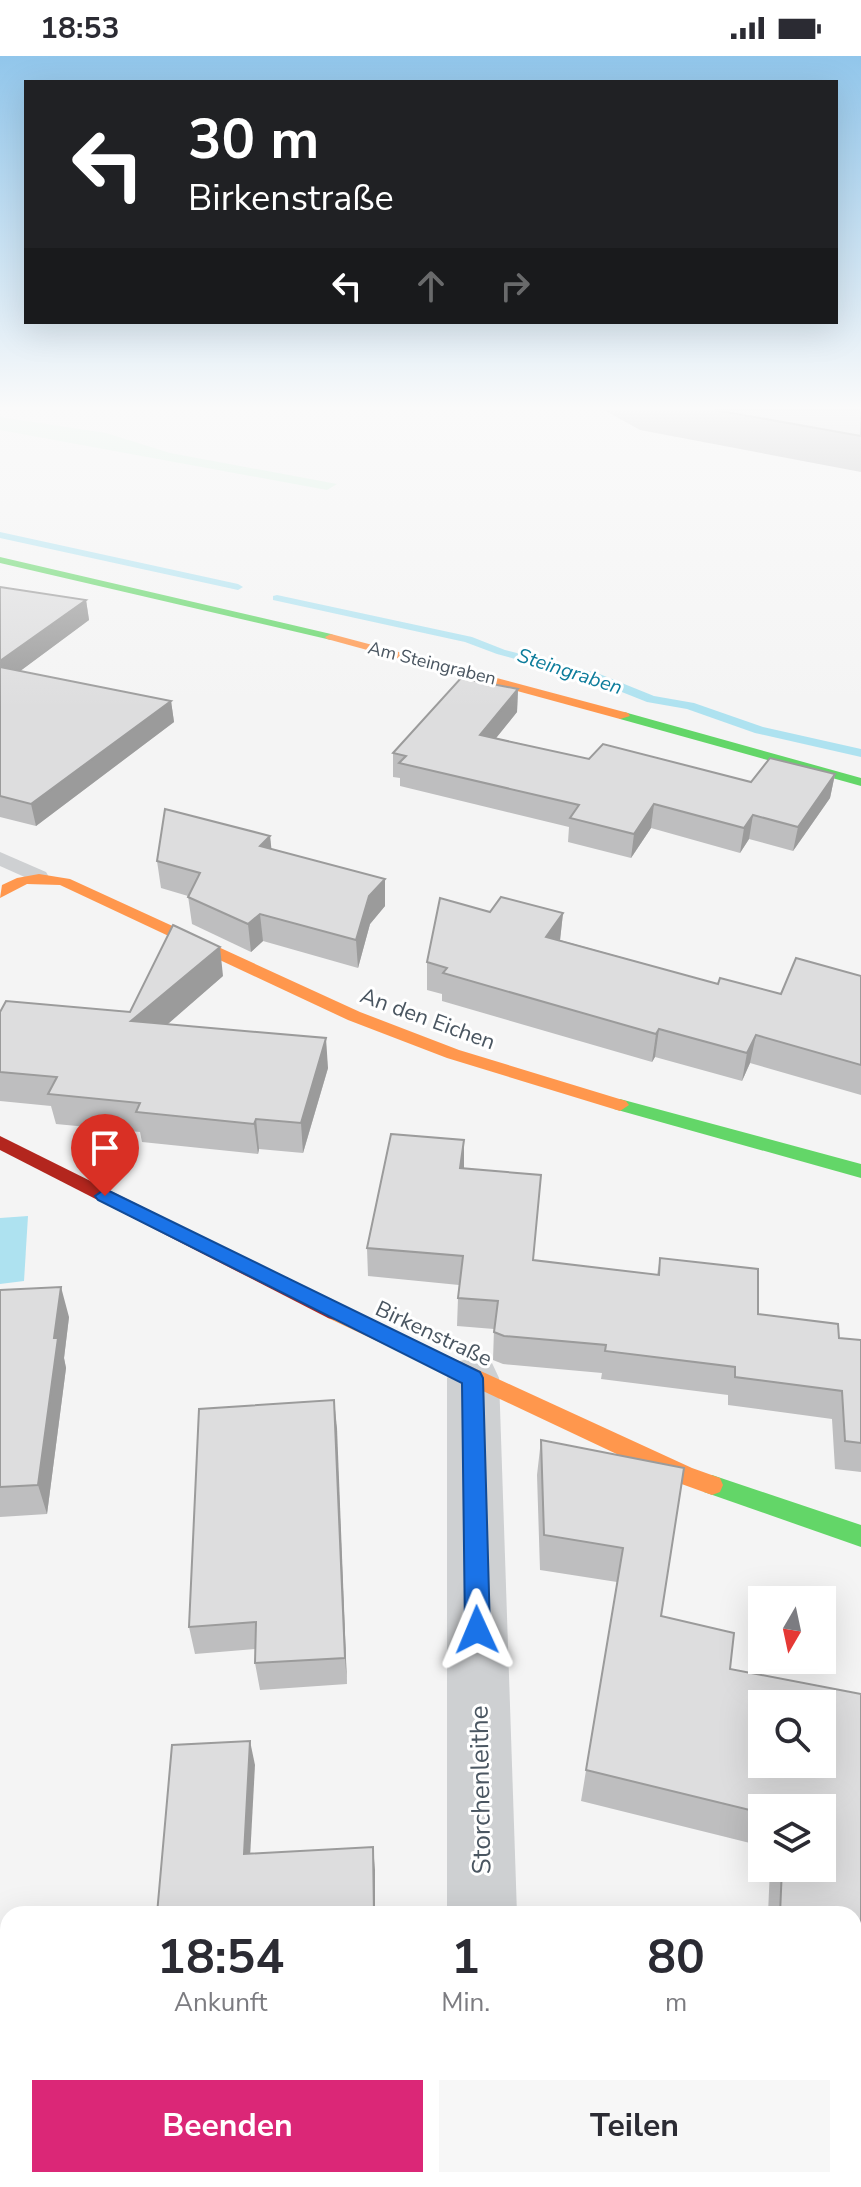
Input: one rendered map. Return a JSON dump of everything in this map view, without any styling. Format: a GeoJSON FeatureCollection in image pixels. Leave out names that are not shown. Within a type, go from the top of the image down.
{"type":"FeatureCollection","features":[{"type":"Feature","properties":{"kind":"street","name":"Am Steingraben"},"geometry":{"type":"LineString","coordinates":[[0,560],[230,611],[470,673],[861,782]]}},
{"type":"Feature","properties":{"kind":"street","name":"An den Eichen"},"geometry":{"type":"LineString","coordinates":[[38,877],[65,882],[316,1002],[411,1039],[486,1065],[861,1171]]}},
{"type":"Feature","properties":{"kind":"street"},"geometry":{"type":"LineString","coordinates":[[0,894],[20,880],[38,877]]}},
{"type":"Feature","properties":{"kind":"street","name":"Birkenstraße"},"geometry":{"type":"LineString","coordinates":[[0,1142],[473,1378],[684,1475],[861,1536]]}},
{"type":"Feature","properties":{"kind":"street","name":"Storchenleithe"},"geometry":{"type":"LineString","coordinates":[[473,1378],[482,1906]]}},
{"type":"Feature","properties":{"kind":"lane"},"geometry":{"type":"LineString","coordinates":[[0,858],[38,877]]}},
{"type":"Feature","properties":{"kind":"water"},"geometry":{"type":"Polygon","coordinates":[[[28,1216],[24,1281],[0,1284],[0,1218],[28,1216]]]}},
{"type":"Feature","properties":{"kind":"building"},"geometry":{"type":"Polygon","coordinates":[[[0,587],[86,600],[0,661],[0,587]]]}},
{"type":"Feature","properties":{"kind":"building"},"geometry":{"type":"Polygon","coordinates":[[[0,667],[171,701],[31,804],[0,796],[0,667]]]}},
{"type":"Feature","properties":{"kind":"building"},"geometry":{"type":"Polygon","coordinates":[[[461,678],[518,689],[480,735],[589,759],[603,744],[751,782],[770,758],[835,774],[798,827],[753,815],[744,828],[654,804],[634,834],[570,818],[579,805],[399,763],[406,756],[393,753],[461,678]]]}},
{"type":"Feature","properties":{"kind":"building"},"geometry":{"type":"Polygon","coordinates":[[[165,809],[270,836],[260,846],[385,879],[369,896],[356,940],[260,914],[248,924],[188,897],[200,873],[157,861],[165,809]]]}},
{"type":"Feature","properties":{"kind":"building"},"geometry":{"type":"Polygon","coordinates":[[[501,897],[563,913],[546,937],[718,984],[720,978],[781,994],[796,958],[861,976],[861,1065],[756,1035],[747,1053],[659,1029],[656,1034],[443,973],[447,968],[427,962],[440,898],[490,912],[501,897]]]}},
{"type":"Feature","properties":{"kind":"building"},"geometry":{"type":"Polygon","coordinates":[[[173,925],[220,947],[131,1021],[326,1038],[301,1123],[256,1119],[254,1124],[136,1112],[140,1103],[48,1094],[57,1077],[0,1072],[0,1012],[6,1001],[130,1012],[173,925]]]}},
{"type":"Feature","properties":{"kind":"building"},"geometry":{"type":"Polygon","coordinates":[[[391,1134],[464,1140],[460,1168],[541,1175],[533,1260],[659,1275],[660,1258],[758,1269],[758,1314],[838,1324],[839,1338],[861,1340],[861,1443],[845,1441],[842,1391],[735,1377],[735,1367],[605,1351],[606,1345],[504,1336],[494,1332],[498,1301],[458,1298],[463,1256],[367,1248],[391,1134]]]}},
{"type":"Feature","properties":{"kind":"building"},"geometry":{"type":"Polygon","coordinates":[[[61,1287],[54,1338],[58,1338],[38,1485],[0,1487],[0,1290],[61,1287]]]}},
{"type":"Feature","properties":{"kind":"building"},"geometry":{"type":"Polygon","coordinates":[[[334,1400],[345,1658],[255,1663],[256,1622],[189,1627],[199,1409],[334,1400]]]}},
{"type":"Feature","properties":{"kind":"building"},"geometry":{"type":"Polygon","coordinates":[[[541,1440],[684,1468],[661,1616],[734,1633],[730,1669],[861,1694],[861,1906],[780,1906],[781,1882],[836,1882],[836,1794],[748,1794],[748,1810],[586,1770],[623,1548],[544,1535],[541,1440]]]}},
{"type":"Feature","properties":{"kind":"building"},"geometry":{"type":"Polygon","coordinates":[[[250,1741],[244,1854],[373,1847],[374,1906],[158,1906],[172,1745],[250,1741]]]}},
{"type":"Feature","properties":{"kind":"waterway","name":"Steingraben"},"geometry":{"type":"LineString","coordinates":[[0,535],[238,587]]}},
{"type":"Feature","properties":{"kind":"waterway","name":"Steingraben"},"geometry":{"type":"LineString","coordinates":[[277,598],[468,639],[501,652],[593,676],[651,699],[690,706],[759,730],[861,753]]}},
{"type":"Feature","properties":{"kind":"traffic: fast"},"geometry":{"type":"LineString","coordinates":[[0,560],[331,637]]}},
{"type":"Feature","properties":{"kind":"traffic: fast"},"geometry":{"type":"LineString","coordinates":[[624,716],[861,782]]}},
{"type":"Feature","properties":{"kind":"traffic: fast"},"geometry":{"type":"LineString","coordinates":[[620,1105],[861,1171]]}},
{"type":"Feature","properties":{"kind":"traffic: fast"},"geometry":{"type":"LineString","coordinates":[[712,1485],[861,1536]]}},
{"type":"Feature","properties":{"kind":"traffic: slow"},"geometry":{"type":"LineString","coordinates":[[331,637],[624,716]]}},
{"type":"Feature","properties":{"kind":"traffic: slow"},"geometry":{"type":"LineString","coordinates":[[0,894],[15,884],[31,879],[65,882],[354,1016],[453,1054],[620,1105]]}},
{"type":"Feature","properties":{"kind":"traffic: slow"},"geometry":{"type":"LineString","coordinates":[[335,1312],[684,1475],[712,1485]]}},
{"type":"Feature","properties":{"kind":"traffic: jam"},"geometry":{"type":"LineString","coordinates":[[0,1142],[335,1312]]}},
{"type":"Feature","properties":{"kind":"route"},"geometry":{"type":"LineString","coordinates":[[105,1196],[380,1335],[473,1378],[477,1630]]}}]}
